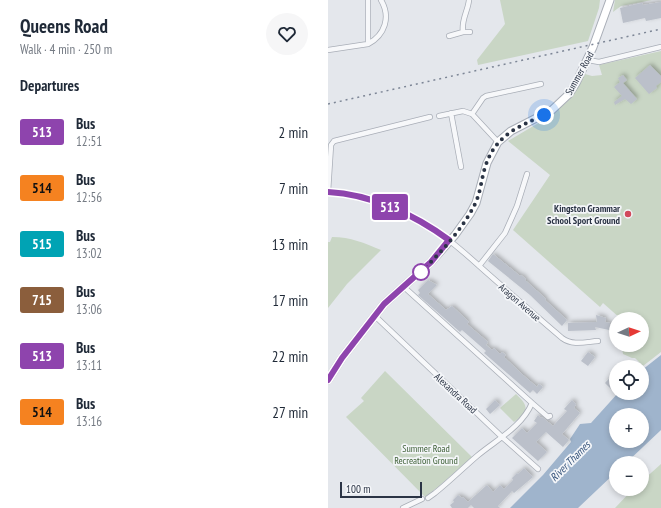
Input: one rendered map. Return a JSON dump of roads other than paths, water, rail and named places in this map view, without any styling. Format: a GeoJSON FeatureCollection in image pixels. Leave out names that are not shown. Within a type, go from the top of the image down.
{"type":"FeatureCollection","features":[{"type":"Feature","properties":{"kind":"street"},"geometry":{"type":"LineString","coordinates":[[368,0],[368,44]]}},
{"type":"Feature","properties":{"kind":"street"},"geometry":{"type":"LineString","coordinates":[[328,50],[368,44],[380,35],[384,28],[387,14],[381,0]]}},
{"type":"Feature","properties":{"kind":"street"},"geometry":{"type":"LineString","coordinates":[[463,32],[462,23],[468,8],[469,0]]}},
{"type":"Feature","properties":{"kind":"street","name":"Summer Road"},"geometry":{"type":"LineString","coordinates":[[328,380],[342,358],[384,304],[431,262],[455,235],[470,214],[476,203],[487,163],[498,142],[511,131],[544,115],[565,99],[576,83],[588,60],[600,31],[607,4],[610,0]]}},
{"type":"Feature","properties":{"kind":"street"},"geometry":{"type":"LineString","coordinates":[[449,36],[463,32],[470,32]]}},
{"type":"Feature","properties":{"kind":"street"},"geometry":{"type":"LineString","coordinates":[[588,60],[599,62],[661,47]]}},
{"type":"Feature","properties":{"kind":"street"},"geometry":{"type":"LineString","coordinates":[[472,114],[486,96],[541,84]]}},
{"type":"Feature","properties":{"kind":"street"},"geometry":{"type":"LineString","coordinates":[[439,116],[463,111],[472,114],[498,142]]}},
{"type":"Feature","properties":{"kind":"street"},"geometry":{"type":"LineString","coordinates":[[451,113],[462,167]]}},
{"type":"Feature","properties":{"kind":"street"},"geometry":{"type":"LineString","coordinates":[[328,192],[330,145],[334,141],[430,117]]}},
{"type":"Feature","properties":{"kind":"street"},"geometry":{"type":"LineString","coordinates":[[479,266],[505,233],[517,206],[527,174]]}},
{"type":"Feature","properties":{"kind":"street","name":"Aragon Avenue"},"geometry":{"type":"LineString","coordinates":[[328,192],[345,194],[370,200],[430,226],[449,240],[555,333],[568,342],[575,343],[598,341]]}},
{"type":"Feature","properties":{"kind":"street"},"geometry":{"type":"LineString","coordinates":[[404,287],[532,403],[548,417],[550,416]]}},
{"type":"Feature","properties":{"kind":"street","name":"Alexandra Road"},"geometry":{"type":"LineString","coordinates":[[374,316],[538,469]]}},
{"type":"Feature","properties":{"kind":"street"},"geometry":{"type":"LineString","coordinates":[[428,498],[525,417],[532,403]]}},
{"type":"Feature","properties":{"kind":"street"},"geometry":{"type":"LineString","coordinates":[[404,508],[422,499]]}},
{"type":"Feature","properties":{"kind":"water","name":"River Thames"},"geometry":{"type":"Polygon","coordinates":[[[661,355],[661,430],[649,441],[649,408],[609,408],[609,448],[642,448],[633,456],[609,456],[609,479],[578,508],[510,508],[543,475],[571,442],[570,439],[580,424],[591,423],[612,400],[649,400],[649,364],[661,355]]]}},
{"type":"Feature","properties":{"kind":"railway"},"geometry":{"type":"LineString","coordinates":[[328,104],[661,29]]}},
{"type":"Feature","properties":{"kind":"place","name":"Kingston Grammar School Sport Ground"},"geometry":{"type":"Point","coordinates":[628,214]}},
{"type":"Feature","properties":{"kind":"park label","name":"Summer Road Recreation Ground"},"geometry":{"type":"Point","coordinates":[426,454]}}]}
